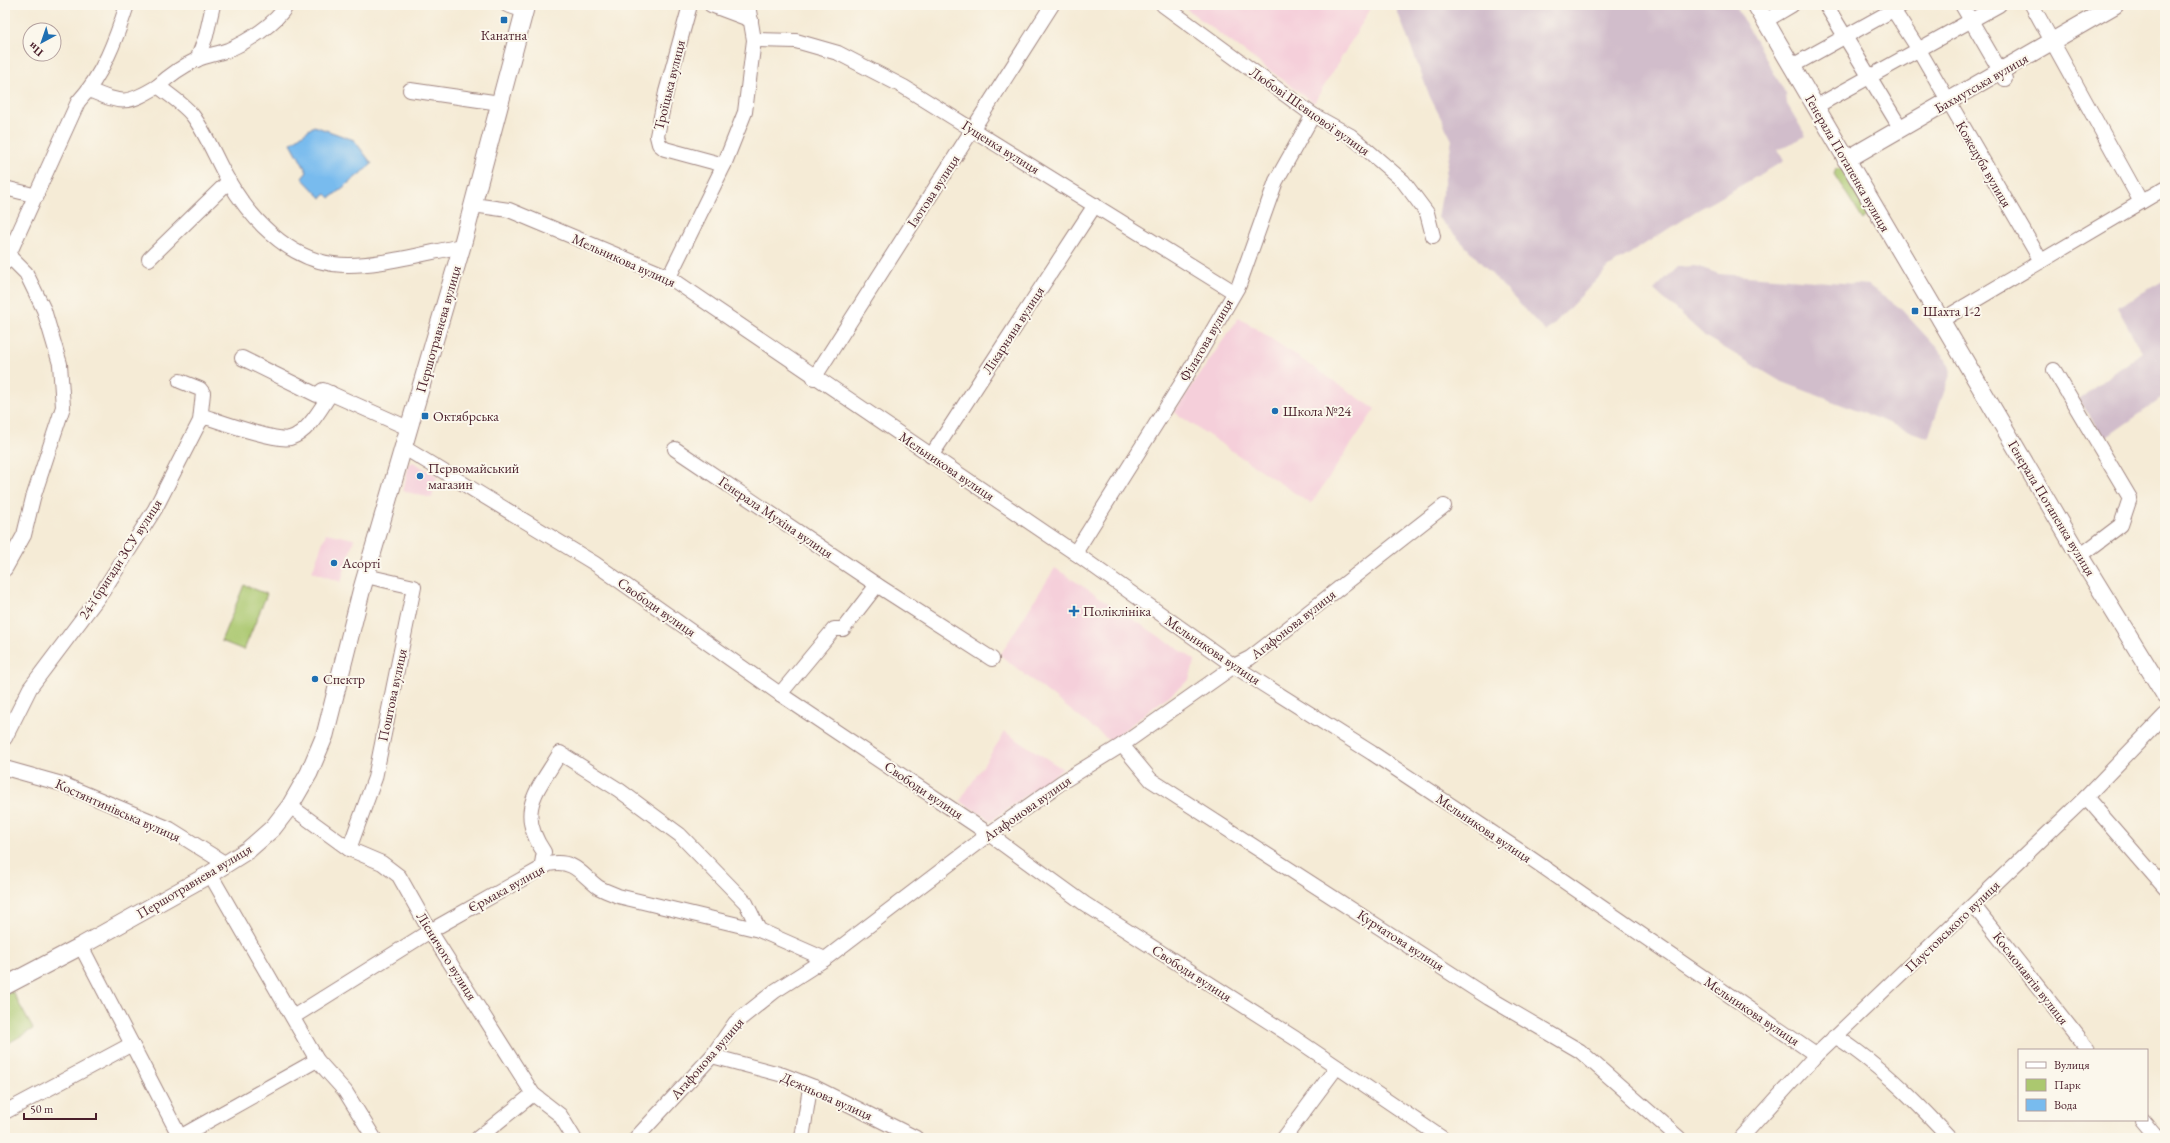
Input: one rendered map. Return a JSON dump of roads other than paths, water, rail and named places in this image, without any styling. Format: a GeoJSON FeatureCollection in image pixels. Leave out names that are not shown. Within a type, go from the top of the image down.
{"type":"FeatureCollection","features":[{"type":"Feature","properties":{"kind":"main road","name":"Генерала Потапенка вулиця"},"geometry":{"type":"LineString","coordinates":[[1756,5],[1940,320],[2080,556],[2165,695]]}},
{"type":"Feature","properties":{"kind":"main road","name":"Бахмутська вулиця"},"geometry":{"type":"LineString","coordinates":[[1846,160],[1948,101],[2003,75],[2053,41],[2115,5]]}},
{"type":"Feature","properties":{"kind":"main road","name":"Першотравнева вулиця"},"geometry":{"type":"LineString","coordinates":[[5,986],[81,946],[210,874],[248,850],[273,828],[290,806],[309,773],[325,735],[366,576],[462,246],[525,8]]}},
{"type":"Feature","properties":{"kind":"street"},"geometry":{"type":"LineString","coordinates":[[5,569],[24,535],[33,498],[63,407],[60,364],[44,310],[26,273],[7,259],[37,196],[78,102],[89,90],[107,58],[127,5]]}},
{"type":"Feature","properties":{"kind":"street"},"geometry":{"type":"LineString","coordinates":[[197,60],[206,36],[213,5]]}},
{"type":"Feature","properties":{"kind":"street"},"geometry":{"type":"LineString","coordinates":[[89,90],[108,98],[126,102],[138,98],[158,86],[171,74],[197,60],[229,50],[250,38],[267,26],[287,5]]}},
{"type":"Feature","properties":{"kind":"street"},"geometry":{"type":"LineString","coordinates":[[507,5],[525,8]]}},
{"type":"Feature","properties":{"kind":"street","name":"Троїцька вулиця"},"geometry":{"type":"LineString","coordinates":[[690,5],[666,92],[657,136],[659,144],[665,149],[724,165]]}},
{"type":"Feature","properties":{"kind":"street"},"geometry":{"type":"LineString","coordinates":[[711,5],[751,20]]}},
{"type":"Feature","properties":{"kind":"street"},"geometry":{"type":"LineString","coordinates":[[669,277],[724,165],[745,112],[754,40],[748,5]]}},
{"type":"Feature","properties":{"kind":"street","name":"Ізотова вулиця"},"geometry":{"type":"LineString","coordinates":[[814,378],[1052,5]]}},
{"type":"Feature","properties":{"kind":"street","name":"Любові Шевцової вулиця"},"geometry":{"type":"LineString","coordinates":[[1163,5],[1313,115],[1351,136],[1403,181],[1427,214],[1433,236]]}},
{"type":"Feature","properties":{"kind":"street"},"geometry":{"type":"LineString","coordinates":[[1765,21],[1792,5]]}},
{"type":"Feature","properties":{"kind":"street"},"geometry":{"type":"LineString","coordinates":[[1826,5],[1901,129]]}},
{"type":"Feature","properties":{"kind":"street"},"geometry":{"type":"LineString","coordinates":[[1962,5],[2003,75]]}},
{"type":"Feature","properties":{"kind":"street"},"geometry":{"type":"LineString","coordinates":[[1815,107],[1999,5]]}},
{"type":"Feature","properties":{"kind":"street"},"geometry":{"type":"LineString","coordinates":[[2032,5],[2141,202]]}},
{"type":"Feature","properties":{"kind":"street"},"geometry":{"type":"LineString","coordinates":[[1792,66],[1895,7]]}},
{"type":"Feature","properties":{"kind":"street","name":"Кожедуба вулиця"},"geometry":{"type":"LineString","coordinates":[[1895,7],[2041,261]]}},
{"type":"Feature","properties":{"kind":"street","name":"Гущенка вулиця"},"geometry":{"type":"LineString","coordinates":[[754,40],[796,41],[838,53],[904,87],[1234,292]]}},
{"type":"Feature","properties":{"kind":"street"},"geometry":{"type":"LineString","coordinates":[[158,86],[192,115],[229,181],[256,218],[270,234],[308,257],[333,264],[362,264],[462,246]]}},
{"type":"Feature","properties":{"kind":"street"},"geometry":{"type":"LineString","coordinates":[[410,90],[500,103]]}},
{"type":"Feature","properties":{"kind":"street","name":"Філатова вулиця"},"geometry":{"type":"LineString","coordinates":[[1075,553],[1188,373],[1239,285],[1276,181],[1313,115]]}},
{"type":"Feature","properties":{"kind":"street"},"geometry":{"type":"LineString","coordinates":[[149,259],[229,181]]}},
{"type":"Feature","properties":{"kind":"street"},"geometry":{"type":"LineString","coordinates":[[5,188],[37,196]]}},
{"type":"Feature","properties":{"kind":"street"},"geometry":{"type":"LineString","coordinates":[[1940,320],[2165,188]]}},
{"type":"Feature","properties":{"kind":"street","name":"Мельникова вулиця"},"geometry":{"type":"LineString","coordinates":[[473,205],[509,210],[669,277],[814,378],[1075,553],[1234,666],[1372,753],[1520,851],[1816,1055]]}},
{"type":"Feature","properties":{"kind":"street","name":"Лікарняна вулиця"},"geometry":{"type":"LineString","coordinates":[[931,456],[1095,205]]}},
{"type":"Feature","properties":{"kind":"street"},"geometry":{"type":"LineString","coordinates":[[242,358],[317,395],[323,390],[408,428]]}},
{"type":"Feature","properties":{"kind":"street"},"geometry":{"type":"LineString","coordinates":[[2054,370],[2130,498],[2121,525],[2080,556]]}},
{"type":"Feature","properties":{"kind":"street","name":"24-ї бригади ЗСУ вулиця"},"geometry":{"type":"LineString","coordinates":[[5,738],[30,688],[103,591],[155,509],[200,421],[203,393],[200,389],[180,381]]}},
{"type":"Feature","properties":{"kind":"street"},"geometry":{"type":"LineString","coordinates":[[200,421],[206,417],[254,433],[289,439],[301,433],[318,413],[331,393]]}},
{"type":"Feature","properties":{"kind":"street","name":"Свободи вулиця"},"geometry":{"type":"LineString","coordinates":[[403,447],[594,564],[780,694],[989,834],[1085,904],[1296,1039],[1336,1068],[1442,1138]]}},
{"type":"Feature","properties":{"kind":"street","name":"Генерала Мухіна вулиця"},"geometry":{"type":"LineString","coordinates":[[675,449],[877,585],[992,659]]}},
{"type":"Feature","properties":{"kind":"street","name":"Агафонова вулиця"},"geometry":{"type":"LineString","coordinates":[[636,1138],[712,1056],[735,1023],[775,991],[825,959],[989,834],[1062,782],[1122,745],[1234,666],[1250,658],[1444,506]]}},
{"type":"Feature","properties":{"kind":"street","name":"Поштова вулиця"},"geometry":{"type":"LineString","coordinates":[[349,849],[375,778],[414,587],[366,576]]}},
{"type":"Feature","properties":{"kind":"street"},"geometry":{"type":"LineString","coordinates":[[780,694],[834,629],[843,629],[877,585]]}},
{"type":"Feature","properties":{"kind":"street","name":"Паустовського вулиця"},"geometry":{"type":"LineString","coordinates":[[1741,1138],[1834,1037],[1974,906],[2086,797],[2165,715]]}},
{"type":"Feature","properties":{"kind":"street","name":"Курчатова вулиця"},"geometry":{"type":"LineString","coordinates":[[1122,745],[1151,780],[1489,998],[1580,1051],[1679,1138]]}},
{"type":"Feature","properties":{"kind":"street"},"geometry":{"type":"LineString","coordinates":[[541,869],[544,852],[536,840],[532,830],[529,819],[530,808],[534,798],[560,753],[638,803],[680,835],[746,903],[759,930]]}},
{"type":"Feature","properties":{"kind":"street","name":"Костянтинівська вулиця"},"geometry":{"type":"LineString","coordinates":[[5,768],[62,784],[170,829],[226,864]]}},
{"type":"Feature","properties":{"kind":"street"},"geometry":{"type":"LineString","coordinates":[[2086,797],[2165,888]]}},
{"type":"Feature","properties":{"kind":"street","name":"Лісничого вулиця"},"geometry":{"type":"LineString","coordinates":[[290,806],[349,849],[382,863],[399,876],[430,931],[533,1094],[560,1115],[574,1138]]}},
{"type":"Feature","properties":{"kind":"street","name":"Єрмака вулиця"},"geometry":{"type":"LineString","coordinates":[[293,1017],[430,931],[541,869],[559,862],[569,864],[579,870],[600,889],[618,896],[759,930],[825,959]]}},
{"type":"Feature","properties":{"kind":"street"},"geometry":{"type":"LineString","coordinates":[[210,874],[317,1060],[345,1092],[372,1137]]}},
{"type":"Feature","properties":{"kind":"street","name":"Космонавтів вулиця"},"geometry":{"type":"LineString","coordinates":[[1974,906],[2087,1049]]}},
{"type":"Feature","properties":{"kind":"street"},"geometry":{"type":"LineString","coordinates":[[81,946],[179,1138],[317,1060]]}},
{"type":"Feature","properties":{"kind":"street"},"geometry":{"type":"LineString","coordinates":[[1834,1037],[1848,1044],[1878,1067],[1907,1093],[1950,1138]]}},
{"type":"Feature","properties":{"kind":"street"},"geometry":{"type":"LineString","coordinates":[[5,1112],[132,1044]]}},
{"type":"Feature","properties":{"kind":"street","name":"Дежньова вулиця"},"geometry":{"type":"LineString","coordinates":[[712,1056],[783,1075],[814,1087],[916,1138]]}},
{"type":"Feature","properties":{"kind":"street"},"geometry":{"type":"LineString","coordinates":[[1284,1138],[1336,1068]]}},
{"type":"Feature","properties":{"kind":"street"},"geometry":{"type":"LineString","coordinates":[[802,1138],[809,1094],[814,1087]]}},
{"type":"Feature","properties":{"kind":"street"},"geometry":{"type":"LineString","coordinates":[[478,1138],[533,1094]]}},
{"type":"Feature","properties":{"kind":"street"},"geometry":{"type":"LineString","coordinates":[[2144,1121],[2158,1138]]}},
{"type":"Feature","properties":{"kind":"water"},"geometry":{"type":"Polygon","coordinates":[[[314,126],[354,140],[372,164],[330,198],[326,194],[321,198],[302,178],[307,172],[291,143],[314,126]]]}},
{"type":"Feature","properties":{"kind":"place","name":"Канатна"},"geometry":{"type":"Point","coordinates":[504,20]}},
{"type":"Feature","properties":{"kind":"place","name":"Шахта 1-2"},"geometry":{"type":"Point","coordinates":[1915,311]}},
{"type":"Feature","properties":{"kind":"place","name":"Школа №24"},"geometry":{"type":"Point","coordinates":[1275,411]}},
{"type":"Feature","properties":{"kind":"place","name":"Октябрська"},"geometry":{"type":"Point","coordinates":[425,416]}},
{"type":"Feature","properties":{"kind":"place","name":"Первомайський магазин"},"geometry":{"type":"Point","coordinates":[420,476]}},
{"type":"Feature","properties":{"kind":"place","name":"Асорті"},"geometry":{"type":"Point","coordinates":[334,563]}},
{"type":"Feature","properties":{"kind":"place","name":"Поліклініка"},"geometry":{"type":"Point","coordinates":[1074,611]}},
{"type":"Feature","properties":{"kind":"place","name":"Спектр"},"geometry":{"type":"Point","coordinates":[315,679]}}]}
